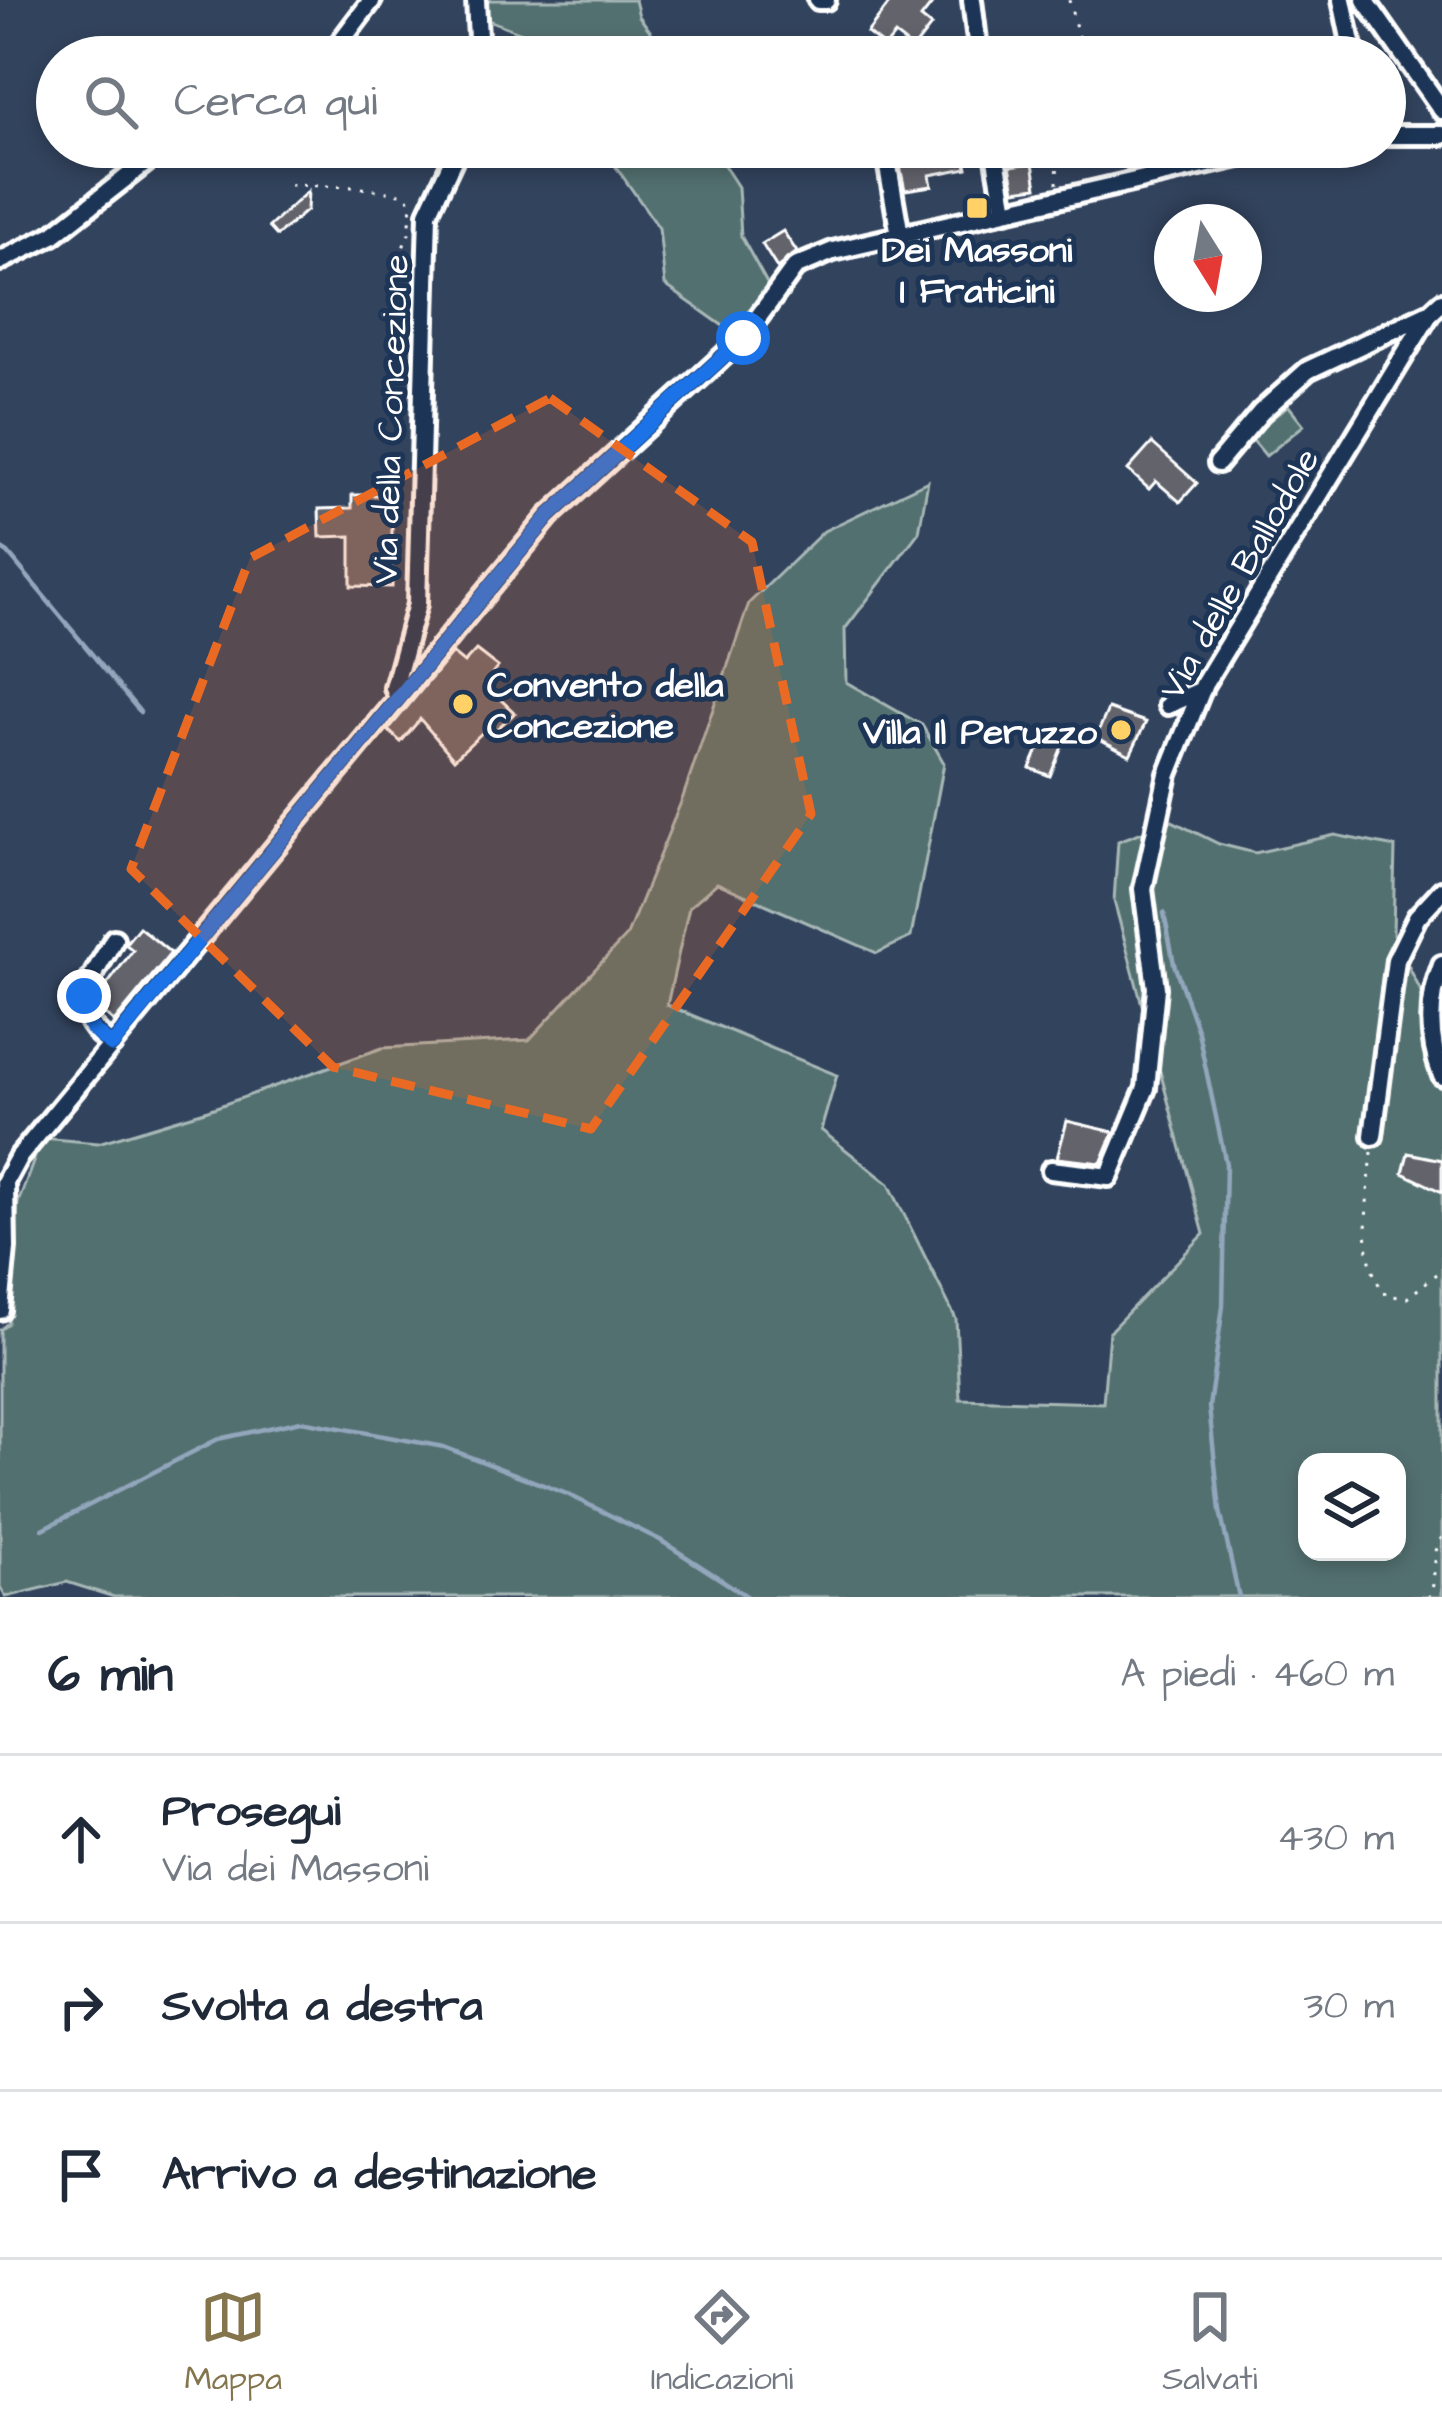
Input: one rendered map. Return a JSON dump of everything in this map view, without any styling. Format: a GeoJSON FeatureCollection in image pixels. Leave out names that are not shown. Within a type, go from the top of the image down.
{"type":"FeatureCollection","features":[{"type":"Feature","properties":{"kind":"street"},"geometry":{"type":"LineString","coordinates":[[345,36],[372,0]]}},
{"type":"Feature","properties":{"kind":"street"},"geometry":{"type":"LineString","coordinates":[[476,0],[478,36]]}},
{"type":"Feature","properties":{"kind":"street"},"geometry":{"type":"LineString","coordinates":[[972,0],[976,36]]}},
{"type":"Feature","properties":{"kind":"street"},"geometry":{"type":"LineString","coordinates":[[1342,0],[1350,36]]}},
{"type":"Feature","properties":{"kind":"street"},"geometry":{"type":"LineString","coordinates":[[1365,0],[1390,36]]}},
{"type":"Feature","properties":{"kind":"street"},"geometry":{"type":"LineString","coordinates":[[1406,59],[1442,110]]}},
{"type":"Feature","properties":{"kind":"street"},"geometry":{"type":"LineString","coordinates":[[1406,135],[1442,135]]}},
{"type":"Feature","properties":{"kind":"street"},"geometry":{"type":"LineString","coordinates":[[0,261],[53,235],[139,168]]}},
{"type":"Feature","properties":{"kind":"street","name":"Via della Concezione"},"geometry":{"type":"LineString","coordinates":[[398,695],[394,688],[417,604],[428,213],[448,168]]}},
{"type":"Feature","properties":{"kind":"street"},"geometry":{"type":"LineString","coordinates":[[888,168],[900,235]]}},
{"type":"Feature","properties":{"kind":"street"},"geometry":{"type":"LineString","coordinates":[[998,168],[1005,210]]}},
{"type":"Feature","properties":{"kind":"street"},"geometry":{"type":"LineString","coordinates":[[0,1310],[5,1182],[18,1158],[549,516],[743,338],[795,267],[833,251],[1188,168]]}},
{"type":"Feature","properties":{"kind":"street","name":"Via delle Ballodole"},"geometry":{"type":"LineString","coordinates":[[1217,463],[1261,412],[1308,370],[1436,307]]}},
{"type":"Feature","properties":{"kind":"street","name":"Via delle Ballodole"},"geometry":{"type":"LineString","coordinates":[[1052,1169],[1109,1178],[1147,1088],[1156,988],[1143,890],[1168,774],[1202,690],[1436,307]]}},
{"type":"Feature","properties":{"kind":"street"},"geometry":{"type":"LineString","coordinates":[[1168,704],[1202,690]]}},
{"type":"Feature","properties":{"kind":"street"},"geometry":{"type":"LineString","coordinates":[[1373,1136],[1396,960],[1417,917],[1442,890]]}},
{"type":"Feature","properties":{"kind":"street"},"geometry":{"type":"LineString","coordinates":[[112,1045],[90,1028],[82,1002],[114,939]]}},
{"type":"Feature","properties":{"kind":"street"},"geometry":{"type":"LineString","coordinates":[[1442,964],[1434,986],[1429,1042],[1442,1076]]}},
{"type":"Feature","properties":{"kind":"path"},"geometry":{"type":"LineString","coordinates":[[1069,0],[1078,36]]}},
{"type":"Feature","properties":{"kind":"path"},"geometry":{"type":"LineString","coordinates":[[1058,168],[1059,197]]}},
{"type":"Feature","properties":{"kind":"path"},"geometry":{"type":"LineString","coordinates":[[290,185],[356,187],[406,195],[412,204],[409,233],[398,260],[406,270],[426,275]]}},
{"type":"Feature","properties":{"kind":"path"},"geometry":{"type":"LineString","coordinates":[[1373,1136],[1367,1219],[1372,1278],[1386,1295],[1407,1298],[1442,1270]]}},
{"type":"Feature","properties":{"kind":"path"},"geometry":{"type":"LineString","coordinates":[[1428,1597],[1442,1536]]}},
{"type":"Feature","properties":{"kind":"highlighted area"},"geometry":{"type":"Polygon","coordinates":[[[550,398],[752,542],[811,814],[591,1129],[333,1067],[131,869],[250,558],[550,398]]]}},
{"type":"Feature","properties":{"kind":"green space"},"geometry":{"type":"Polygon","coordinates":[[[485,0],[635,0],[639,16],[654,36],[530,36],[485,19],[485,0]]]}},
{"type":"Feature","properties":{"kind":"green space"},"geometry":{"type":"Polygon","coordinates":[[[617,168],[726,168],[738,187],[741,236],[768,285],[736,335],[665,285],[659,228],[617,168]]]}},
{"type":"Feature","properties":{"kind":"green space"},"geometry":{"type":"Polygon","coordinates":[[[1288,405],[1304,425],[1266,456],[1250,437],[1288,405]]]}},
{"type":"Feature","properties":{"kind":"green space"},"geometry":{"type":"Polygon","coordinates":[[[928,481],[919,532],[845,629],[846,682],[922,725],[944,763],[911,937],[877,953],[717,883],[689,907],[667,1005],[837,1075],[821,1130],[889,1184],[956,1319],[960,1399],[1103,1403],[1109,1332],[1204,1234],[1114,901],[1118,841],[1172,821],[1219,844],[1255,853],[1335,835],[1395,847],[1393,934],[1442,1035],[1442,1597],[114,1597],[67,1582],[6,1597],[0,1587],[0,1330],[8,1323],[18,1203],[42,1138],[98,1143],[382,1048],[529,1040],[627,935],[683,797],[749,603],[824,531],[928,481]]]}},
{"type":"Feature","properties":{"kind":"building"},"geometry":{"type":"Polygon","coordinates":[[[892,0],[935,0],[921,18],[931,26],[923,36],[867,33],[892,0]]]}},
{"type":"Feature","properties":{"kind":"building"},"geometry":{"type":"Polygon","coordinates":[[[900,168],[967,168],[930,175],[932,186],[905,190],[900,168]]]}},
{"type":"Feature","properties":{"kind":"building"},"geometry":{"type":"Polygon","coordinates":[[[1010,168],[1034,168],[1037,187],[1015,190],[1010,168]]]}},
{"type":"Feature","properties":{"kind":"building"},"geometry":{"type":"Polygon","coordinates":[[[308,191],[307,210],[277,236],[269,227],[308,191]]]}},
{"type":"Feature","properties":{"kind":"building"},"geometry":{"type":"Polygon","coordinates":[[[783,231],[797,252],[777,268],[762,244],[783,231]]]}},
{"type":"Feature","properties":{"kind":"building"},"geometry":{"type":"Polygon","coordinates":[[[1152,443],[1197,483],[1180,502],[1156,481],[1149,489],[1128,470],[1152,443]]]}},
{"type":"Feature","properties":{"kind":"building"},"geometry":{"type":"Polygon","coordinates":[[[352,495],[392,495],[392,587],[351,586],[351,536],[320,537],[319,509],[352,508],[352,495]]]}},
{"type":"Feature","properties":{"kind":"building","name":"Convento della Concezione"},"geometry":{"type":"Polygon","coordinates":[[[476,650],[498,667],[484,684],[515,713],[491,734],[486,729],[454,759],[420,719],[401,742],[388,730],[452,653],[464,663],[476,650]]]}},
{"type":"Feature","properties":{"kind":"building","name":"Villa Il Peruzzo"},"geometry":{"type":"Polygon","coordinates":[[[1108,709],[1146,722],[1130,755],[1096,737],[1108,709]]]}},
{"type":"Feature","properties":{"kind":"building"},"geometry":{"type":"Polygon","coordinates":[[[1045,734],[1064,742],[1050,776],[1030,768],[1045,734]]]}},
{"type":"Feature","properties":{"kind":"building"},"geometry":{"type":"Polygon","coordinates":[[[139,927],[171,953],[114,1022],[98,1009],[98,997],[133,950],[125,944],[139,927]]]}},
{"type":"Feature","properties":{"kind":"building"},"geometry":{"type":"Polygon","coordinates":[[[1067,1121],[1114,1132],[1101,1163],[1057,1158],[1067,1121]]]}},
{"type":"Feature","properties":{"kind":"building"},"geometry":{"type":"Polygon","coordinates":[[[1408,1153],[1442,1160],[1442,1192],[1403,1173],[1408,1153]]]}},
{"type":"Feature","properties":{"kind":"waterway"},"geometry":{"type":"LineString","coordinates":[[0,548],[140,712]]}},
{"type":"Feature","properties":{"kind":"waterway"},"geometry":{"type":"LineString","coordinates":[[1164,913],[1174,964],[1198,1032],[1226,1164],[1223,1306],[1209,1407],[1220,1511],[1239,1597]]}},
{"type":"Feature","properties":{"kind":"waterway"},"geometry":{"type":"LineString","coordinates":[[43,1529],[218,1439],[301,1421],[444,1447],[567,1494],[660,1540],[748,1597]]}},
{"type":"Feature","properties":{"kind":"place","name":"Dei Massoni I Fraticini"},"geometry":{"type":"Point","coordinates":[977,208]}},
{"type":"Feature","properties":{"kind":"place","name":"Convento della Concezione"},"geometry":{"type":"Point","coordinates":[463,704]}},
{"type":"Feature","properties":{"kind":"place","name":"Villa Il Peruzzo"},"geometry":{"type":"Point","coordinates":[1121,730]}},
{"type":"Feature","properties":{"kind":"route"},"geometry":{"type":"LineString","coordinates":[[84,996],[82,1007],[90,1028],[112,1045],[549,516],[743,338]]}}]}
